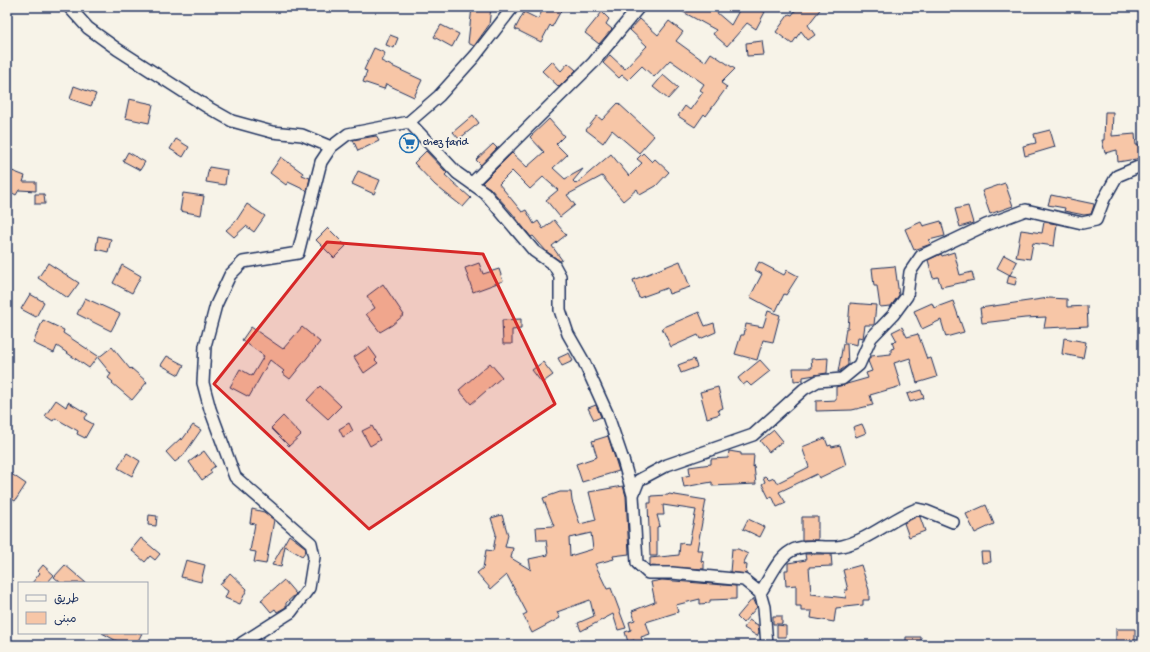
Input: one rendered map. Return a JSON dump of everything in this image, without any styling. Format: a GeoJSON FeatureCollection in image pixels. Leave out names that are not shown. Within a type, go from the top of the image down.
{"type":"FeatureCollection","features":[{"type":"Feature","properties":{"kind":"street"},"geometry":{"type":"LineString","coordinates":[[68,7],[88,28],[117,49],[226,118],[272,132],[302,136],[331,147]]}},
{"type":"Feature","properties":{"kind":"street"},"geometry":{"type":"LineString","coordinates":[[241,645],[247,639],[291,612],[309,588],[314,557],[310,542],[235,477],[210,409],[203,383],[205,346],[216,305],[230,275],[243,262],[298,253],[321,162],[331,147],[348,134],[409,122],[439,96],[475,56],[513,7]]}},
{"type":"Feature","properties":{"kind":"street"},"geometry":{"type":"LineString","coordinates":[[472,183],[593,63],[639,7]]}},
{"type":"Feature","properties":{"kind":"street"},"geometry":{"type":"LineString","coordinates":[[409,122],[452,169],[485,193],[534,251],[554,265],[560,276],[560,310],[568,334],[584,362],[607,413],[633,495],[637,562],[648,573],[672,573],[744,580],[760,593],[764,607],[767,645]]}},
{"type":"Feature","properties":{"kind":"street"},"geometry":{"type":"LineString","coordinates":[[633,495],[638,480],[667,465],[753,435],[804,389],[818,382],[842,379],[859,365],[871,338],[893,315],[907,296],[910,272],[921,256],[986,225],[1026,210],[1082,223],[1096,220],[1104,200],[1117,176],[1143,165]]}},
{"type":"Feature","properties":{"kind":"street"},"geometry":{"type":"LineString","coordinates":[[760,593],[780,561],[790,552],[802,546],[830,548],[844,546],[917,509],[953,522]]}},
{"type":"Feature","properties":{"kind":"highlighted area"},"geometry":{"type":"Polygon","coordinates":[[[327,242],[483,254],[555,404],[369,529],[214,384],[327,242]]]}},
{"type":"Feature","properties":{"kind":"building"},"geometry":{"type":"Polygon","coordinates":[[[472,7],[491,7],[489,25],[474,46],[468,43],[472,7]]]}},
{"type":"Feature","properties":{"kind":"building"},"geometry":{"type":"Polygon","coordinates":[[[544,7],[563,7],[552,27],[550,25],[541,42],[515,29],[524,12],[538,19],[544,7]]]}},
{"type":"Feature","properties":{"kind":"building"},"geometry":{"type":"Polygon","coordinates":[[[674,7],[721,7],[716,12],[731,25],[741,7],[756,7],[765,12],[756,29],[747,23],[727,46],[713,34],[716,30],[674,7]]]}},
{"type":"Feature","properties":{"kind":"building"},"geometry":{"type":"Polygon","coordinates":[[[798,7],[822,7],[808,25],[815,35],[808,40],[801,31],[792,44],[776,32],[789,14],[792,15],[798,7]]]}},
{"type":"Feature","properties":{"kind":"building"},"geometry":{"type":"Polygon","coordinates":[[[602,12],[609,19],[606,24],[612,29],[599,44],[585,33],[602,12]]]}},
{"type":"Feature","properties":{"kind":"building"},"geometry":{"type":"Polygon","coordinates":[[[640,19],[658,35],[669,21],[683,32],[676,41],[705,62],[711,53],[735,69],[721,83],[727,87],[706,116],[704,114],[695,127],[678,116],[685,106],[690,110],[703,92],[700,90],[704,84],[670,60],[654,77],[642,66],[628,80],[622,75],[619,78],[603,63],[610,55],[625,69],[647,46],[630,30],[640,19]]]}},
{"type":"Feature","properties":{"kind":"building"},"geometry":{"type":"Polygon","coordinates":[[[441,25],[459,34],[452,47],[434,37],[441,25]]]}},
{"type":"Feature","properties":{"kind":"building"},"geometry":{"type":"Polygon","coordinates":[[[390,35],[398,38],[394,48],[386,45],[390,35]]]}},
{"type":"Feature","properties":{"kind":"building"},"geometry":{"type":"Polygon","coordinates":[[[762,41],[764,55],[747,56],[746,43],[762,41]]]}},
{"type":"Feature","properties":{"kind":"building"},"geometry":{"type":"Polygon","coordinates":[[[374,48],[385,53],[381,61],[422,80],[414,97],[386,84],[384,89],[363,82],[367,71],[364,70],[374,48]]]}},
{"type":"Feature","properties":{"kind":"building"},"geometry":{"type":"Polygon","coordinates":[[[552,61],[561,71],[568,63],[576,70],[559,87],[542,71],[552,61]]]}},
{"type":"Feature","properties":{"kind":"building"},"geometry":{"type":"Polygon","coordinates":[[[663,75],[678,88],[668,99],[653,87],[663,75]]]}},
{"type":"Feature","properties":{"kind":"building"},"geometry":{"type":"Polygon","coordinates":[[[74,86],[96,94],[91,106],[70,99],[74,86]]]}},
{"type":"Feature","properties":{"kind":"building"},"geometry":{"type":"Polygon","coordinates":[[[129,99],[153,104],[149,123],[125,118],[129,99]]]}},
{"type":"Feature","properties":{"kind":"building"},"geometry":{"type":"Polygon","coordinates":[[[618,103],[654,136],[639,153],[612,130],[603,143],[586,130],[597,116],[602,120],[618,103]]]}},
{"type":"Feature","properties":{"kind":"building"},"geometry":{"type":"Polygon","coordinates":[[[1105,112],[1113,112],[1112,136],[1135,134],[1136,145],[1140,145],[1142,158],[1118,162],[1117,150],[1105,153],[1102,140],[1104,140],[1105,112]]]}},
{"type":"Feature","properties":{"kind":"building"},"geometry":{"type":"Polygon","coordinates":[[[473,115],[479,123],[459,139],[453,132],[473,115]]]}},
{"type":"Feature","properties":{"kind":"building"},"geometry":{"type":"Polygon","coordinates":[[[549,119],[564,136],[556,144],[567,155],[553,168],[565,179],[583,169],[573,181],[576,184],[611,154],[629,176],[642,163],[637,159],[643,153],[652,162],[655,159],[669,172],[656,186],[640,195],[637,189],[623,201],[602,176],[567,195],[575,205],[560,217],[546,200],[558,190],[543,177],[530,189],[512,171],[499,184],[522,212],[526,210],[534,224],[538,221],[543,229],[554,220],[566,235],[552,246],[562,260],[560,261],[546,251],[533,236],[531,237],[490,188],[482,183],[512,153],[527,167],[544,152],[530,137],[549,119]]]}},
{"type":"Feature","properties":{"kind":"building"},"geometry":{"type":"Polygon","coordinates":[[[1050,130],[1055,147],[1025,156],[1023,146],[1036,143],[1034,134],[1050,130]]]}},
{"type":"Feature","properties":{"kind":"building"},"geometry":{"type":"Polygon","coordinates":[[[376,136],[379,141],[358,151],[353,140],[376,136]]]}},
{"type":"Feature","properties":{"kind":"building"},"geometry":{"type":"Polygon","coordinates":[[[176,139],[189,147],[183,157],[170,149],[176,139]]]}},
{"type":"Feature","properties":{"kind":"building"},"geometry":{"type":"Polygon","coordinates":[[[493,144],[497,148],[481,165],[476,160],[493,144]]]}},
{"type":"Feature","properties":{"kind":"building"},"geometry":{"type":"Polygon","coordinates":[[[426,151],[447,173],[445,175],[471,198],[463,207],[435,185],[414,163],[426,151]]]}},
{"type":"Feature","properties":{"kind":"building"},"geometry":{"type":"Polygon","coordinates":[[[128,152],[145,162],[140,170],[123,161],[128,152]]]}},
{"type":"Feature","properties":{"kind":"building"},"geometry":{"type":"Polygon","coordinates":[[[281,157],[303,173],[302,175],[310,178],[307,191],[288,182],[286,185],[270,173],[281,157]]]}},
{"type":"Feature","properties":{"kind":"building"},"geometry":{"type":"Polygon","coordinates":[[[209,167],[227,170],[225,185],[206,182],[209,167]]]}},
{"type":"Feature","properties":{"kind":"building"},"geometry":{"type":"Polygon","coordinates":[[[7,169],[25,176],[23,182],[36,182],[36,191],[19,190],[16,195],[7,190],[7,169]]]}},
{"type":"Feature","properties":{"kind":"building"},"geometry":{"type":"Polygon","coordinates":[[[358,171],[380,180],[374,194],[352,184],[358,171]]]}},
{"type":"Feature","properties":{"kind":"building"},"geometry":{"type":"Polygon","coordinates":[[[1005,183],[1013,206],[990,214],[982,191],[1005,183]]]}},
{"type":"Feature","properties":{"kind":"building"},"geometry":{"type":"Polygon","coordinates":[[[183,193],[204,196],[201,215],[180,211],[183,193]]]}},
{"type":"Feature","properties":{"kind":"building"},"geometry":{"type":"Polygon","coordinates":[[[35,194],[44,194],[45,204],[35,204],[35,194]]]}},
{"type":"Feature","properties":{"kind":"building"},"geometry":{"type":"Polygon","coordinates":[[[1051,195],[1094,204],[1091,214],[1084,215],[1064,211],[1065,208],[1048,205],[1051,195]]]}},
{"type":"Feature","properties":{"kind":"building"},"geometry":{"type":"Polygon","coordinates":[[[247,204],[265,216],[254,232],[246,226],[234,237],[226,230],[236,221],[247,204]]]}},
{"type":"Feature","properties":{"kind":"building"},"geometry":{"type":"Polygon","coordinates":[[[968,206],[973,223],[960,227],[955,209],[968,206]]]}},
{"type":"Feature","properties":{"kind":"building"},"geometry":{"type":"Polygon","coordinates":[[[941,221],[945,236],[929,240],[931,244],[914,250],[905,229],[921,222],[923,226],[941,221]]]}},
{"type":"Feature","properties":{"kind":"building"},"geometry":{"type":"Polygon","coordinates":[[[1044,222],[1057,224],[1054,246],[1033,243],[1030,259],[1016,257],[1021,230],[1042,233],[1044,222]]]}},
{"type":"Feature","properties":{"kind":"building"},"geometry":{"type":"Polygon","coordinates":[[[328,228],[346,246],[334,258],[316,240],[328,228]]]}},
{"type":"Feature","properties":{"kind":"building"},"geometry":{"type":"Polygon","coordinates":[[[98,236],[111,239],[108,252],[96,249],[98,236]]]}},
{"type":"Feature","properties":{"kind":"building"},"geometry":{"type":"Polygon","coordinates":[[[954,252],[960,275],[972,272],[974,280],[941,287],[938,277],[933,278],[928,260],[941,254],[942,256],[954,252]]]}},
{"type":"Feature","properties":{"kind":"building"},"geometry":{"type":"Polygon","coordinates":[[[1004,255],[1017,262],[1010,275],[997,268],[1004,255]]]}},
{"type":"Feature","properties":{"kind":"building"},"geometry":{"type":"Polygon","coordinates":[[[680,261],[690,287],[669,294],[667,288],[639,298],[633,280],[680,261]]]}},
{"type":"Feature","properties":{"kind":"building"},"geometry":{"type":"Polygon","coordinates":[[[759,262],[784,275],[787,270],[798,276],[786,295],[784,294],[776,311],[750,297],[762,274],[755,270],[759,262]]]}},
{"type":"Feature","properties":{"kind":"building"},"geometry":{"type":"Polygon","coordinates":[[[48,263],[79,283],[68,298],[38,278],[48,263]]]}},
{"type":"Feature","properties":{"kind":"building"},"geometry":{"type":"Polygon","coordinates":[[[479,263],[483,274],[499,269],[503,281],[473,292],[465,268],[479,263]]]}},
{"type":"Feature","properties":{"kind":"building"},"geometry":{"type":"Polygon","coordinates":[[[122,265],[141,276],[132,293],[113,283],[122,265]]]}},
{"type":"Feature","properties":{"kind":"building"},"geometry":{"type":"Polygon","coordinates":[[[895,266],[899,295],[891,306],[880,307],[877,286],[874,286],[872,268],[895,266]]]}},
{"type":"Feature","properties":{"kind":"building"},"geometry":{"type":"Polygon","coordinates":[[[1009,275],[1017,277],[1015,285],[1007,283],[1009,275]]]}},
{"type":"Feature","properties":{"kind":"building"},"geometry":{"type":"Polygon","coordinates":[[[383,284],[404,315],[392,325],[380,332],[366,314],[375,308],[367,296],[383,284]]]}},
{"type":"Feature","properties":{"kind":"building"},"geometry":{"type":"Polygon","coordinates":[[[30,294],[44,302],[36,317],[21,309],[30,294]]]}},
{"type":"Feature","properties":{"kind":"building"},"geometry":{"type":"Polygon","coordinates":[[[85,298],[120,314],[111,331],[77,314],[85,298]]]}},
{"type":"Feature","properties":{"kind":"building"},"geometry":{"type":"Polygon","coordinates":[[[1049,298],[1067,299],[1067,307],[1087,306],[1088,326],[1044,328],[1046,317],[982,323],[980,308],[1049,298]]]}},
{"type":"Feature","properties":{"kind":"building"},"geometry":{"type":"Polygon","coordinates":[[[953,301],[964,332],[946,337],[941,320],[922,329],[914,311],[932,303],[934,308],[953,301]]]}},
{"type":"Feature","properties":{"kind":"building"},"geometry":{"type":"Polygon","coordinates":[[[850,303],[876,305],[874,325],[865,325],[863,338],[858,337],[857,345],[844,342],[846,328],[848,328],[850,303]]]}},
{"type":"Feature","properties":{"kind":"building"},"geometry":{"type":"Polygon","coordinates":[[[768,311],[780,315],[773,342],[763,340],[757,360],[735,354],[741,335],[744,335],[746,324],[763,327],[768,311]]]}},
{"type":"Feature","properties":{"kind":"building"},"geometry":{"type":"Polygon","coordinates":[[[699,312],[705,326],[714,323],[716,332],[700,339],[698,335],[671,347],[662,328],[699,312]]]}},
{"type":"Feature","properties":{"kind":"building"},"geometry":{"type":"Polygon","coordinates":[[[521,319],[521,329],[512,330],[512,344],[503,344],[502,320],[521,319]]]}},
{"type":"Feature","properties":{"kind":"building"},"geometry":{"type":"Polygon","coordinates":[[[43,320],[64,330],[63,333],[98,356],[89,368],[57,346],[54,353],[33,343],[43,320]]]}},
{"type":"Feature","properties":{"kind":"building"},"geometry":{"type":"Polygon","coordinates":[[[251,327],[283,349],[302,327],[320,342],[290,379],[282,373],[284,371],[270,360],[249,397],[230,387],[240,369],[252,376],[264,356],[242,340],[251,327]]]}},
{"type":"Feature","properties":{"kind":"building"},"geometry":{"type":"Polygon","coordinates":[[[902,327],[907,337],[918,334],[927,359],[931,358],[937,377],[917,383],[910,358],[894,363],[901,386],[870,395],[873,405],[852,410],[816,411],[816,401],[836,400],[836,387],[868,378],[866,373],[872,371],[868,361],[871,356],[891,354],[891,349],[894,348],[892,342],[897,341],[892,332],[902,327]]]}},
{"type":"Feature","properties":{"kind":"building"},"geometry":{"type":"Polygon","coordinates":[[[1064,338],[1086,342],[1083,358],[1062,354],[1064,338]]]}},
{"type":"Feature","properties":{"kind":"building"},"geometry":{"type":"Polygon","coordinates":[[[843,344],[847,344],[848,365],[838,372],[843,344]]]}},
{"type":"Feature","properties":{"kind":"building"},"geometry":{"type":"Polygon","coordinates":[[[112,347],[130,369],[131,368],[147,382],[132,400],[112,383],[113,382],[108,378],[111,374],[98,358],[112,347]]]}},
{"type":"Feature","properties":{"kind":"building"},"geometry":{"type":"Polygon","coordinates":[[[369,347],[377,358],[375,360],[378,363],[364,373],[354,357],[369,347]]]}},
{"type":"Feature","properties":{"kind":"building"},"geometry":{"type":"Polygon","coordinates":[[[569,353],[573,361],[562,366],[558,358],[569,353]]]}},
{"type":"Feature","properties":{"kind":"building"},"geometry":{"type":"Polygon","coordinates":[[[167,356],[184,365],[179,375],[161,365],[167,356]]]}},
{"type":"Feature","properties":{"kind":"building"},"geometry":{"type":"Polygon","coordinates":[[[828,358],[827,373],[803,377],[803,380],[794,381],[793,368],[812,368],[811,359],[828,358]]]}},
{"type":"Feature","properties":{"kind":"building"},"geometry":{"type":"Polygon","coordinates":[[[694,359],[697,367],[681,373],[678,365],[694,359]]]}},
{"type":"Feature","properties":{"kind":"building"},"geometry":{"type":"Polygon","coordinates":[[[760,360],[770,371],[751,386],[747,382],[743,385],[738,378],[760,360]]]}},
{"type":"Feature","properties":{"kind":"building"},"geometry":{"type":"Polygon","coordinates":[[[543,362],[553,375],[542,383],[532,370],[543,362]]]}},
{"type":"Feature","properties":{"kind":"building"},"geometry":{"type":"Polygon","coordinates":[[[490,363],[502,377],[471,404],[459,390],[490,363]]]}},
{"type":"Feature","properties":{"kind":"building"},"geometry":{"type":"Polygon","coordinates":[[[320,386],[341,406],[328,419],[307,400],[320,386]]]}},
{"type":"Feature","properties":{"kind":"building"},"geometry":{"type":"Polygon","coordinates":[[[718,387],[723,408],[718,410],[720,414],[707,418],[700,392],[718,387]]]}},
{"type":"Feature","properties":{"kind":"building"},"geometry":{"type":"Polygon","coordinates":[[[921,390],[924,398],[910,402],[907,394],[921,390]]]}},
{"type":"Feature","properties":{"kind":"building"},"geometry":{"type":"Polygon","coordinates":[[[56,400],[66,407],[68,402],[88,414],[84,419],[93,424],[85,438],[77,434],[78,431],[55,418],[53,421],[45,416],[56,400]]]}},
{"type":"Feature","properties":{"kind":"building"},"geometry":{"type":"Polygon","coordinates":[[[596,405],[601,417],[594,420],[588,408],[596,405]]]}},
{"type":"Feature","properties":{"kind":"building"},"geometry":{"type":"Polygon","coordinates":[[[283,416],[301,435],[289,446],[271,428],[283,416]]]}},
{"type":"Feature","properties":{"kind":"building"},"geometry":{"type":"Polygon","coordinates":[[[349,423],[353,431],[343,437],[339,429],[349,423]]]}},
{"type":"Feature","properties":{"kind":"building"},"geometry":{"type":"Polygon","coordinates":[[[862,424],[866,433],[856,437],[853,427],[862,424]]]}},
{"type":"Feature","properties":{"kind":"building"},"geometry":{"type":"Polygon","coordinates":[[[193,425],[201,430],[183,456],[175,462],[166,452],[181,438],[182,440],[193,425]]]}},
{"type":"Feature","properties":{"kind":"building"},"geometry":{"type":"Polygon","coordinates":[[[372,426],[380,440],[370,446],[362,431],[372,426]]]}},
{"type":"Feature","properties":{"kind":"building"},"geometry":{"type":"Polygon","coordinates":[[[774,430],[783,441],[769,452],[760,441],[774,430]]]}},
{"type":"Feature","properties":{"kind":"building"},"geometry":{"type":"Polygon","coordinates":[[[608,436],[619,471],[582,482],[576,464],[597,457],[592,441],[608,436]]]}},
{"type":"Feature","properties":{"kind":"building"},"geometry":{"type":"Polygon","coordinates":[[[825,438],[828,446],[831,445],[832,447],[840,445],[846,465],[819,478],[817,474],[779,492],[786,503],[777,507],[772,496],[769,498],[762,484],[765,482],[763,477],[765,476],[769,480],[774,478],[777,483],[809,467],[802,447],[825,438]]]}},
{"type":"Feature","properties":{"kind":"building"},"geometry":{"type":"Polygon","coordinates":[[[204,451],[215,466],[210,470],[212,473],[202,480],[189,462],[204,451]]]}},
{"type":"Feature","properties":{"kind":"building"},"geometry":{"type":"Polygon","coordinates":[[[729,451],[741,453],[741,455],[754,455],[753,467],[754,466],[756,484],[712,486],[712,482],[684,487],[682,477],[690,475],[689,467],[711,464],[711,459],[728,458],[729,451]]]}},
{"type":"Feature","properties":{"kind":"building"},"geometry":{"type":"Polygon","coordinates":[[[127,453],[140,461],[132,476],[118,468],[127,453]]]}},
{"type":"Feature","properties":{"kind":"building"},"geometry":{"type":"Polygon","coordinates":[[[7,471],[26,484],[15,501],[7,496],[7,471]]]}},
{"type":"Feature","properties":{"kind":"building"},"geometry":{"type":"Polygon","coordinates":[[[623,486],[626,496],[629,554],[613,556],[614,559],[595,564],[607,589],[611,588],[626,628],[618,630],[613,614],[581,631],[578,623],[594,616],[590,600],[557,612],[560,618],[532,633],[523,615],[527,613],[507,575],[491,589],[477,573],[483,568],[486,550],[493,551],[496,534],[491,518],[502,515],[508,535],[505,547],[513,548],[511,558],[531,570],[529,559],[548,555],[546,540],[537,540],[536,527],[554,526],[543,498],[560,492],[571,492],[572,501],[580,524],[596,520],[589,492],[623,486]],[[591,533],[569,538],[570,556],[593,549],[591,533]]]}},
{"type":"Feature","properties":{"kind":"building"},"geometry":{"type":"Polygon","coordinates":[[[669,494],[706,500],[697,550],[703,550],[701,561],[704,562],[704,569],[650,566],[650,558],[679,555],[680,543],[689,544],[696,510],[663,505],[664,515],[657,515],[660,526],[657,527],[657,556],[650,556],[648,503],[651,503],[651,496],[669,494]]]}},
{"type":"Feature","properties":{"kind":"building"},"geometry":{"type":"Polygon","coordinates":[[[986,505],[994,524],[975,533],[966,514],[986,505]]]}},
{"type":"Feature","properties":{"kind":"building"},"geometry":{"type":"Polygon","coordinates":[[[252,509],[264,512],[274,520],[266,564],[254,562],[256,552],[250,551],[255,524],[250,523],[252,509]]]}},
{"type":"Feature","properties":{"kind":"building"},"geometry":{"type":"Polygon","coordinates":[[[149,515],[157,516],[156,526],[148,525],[149,515]]]}},
{"type":"Feature","properties":{"kind":"building"},"geometry":{"type":"Polygon","coordinates":[[[918,516],[920,517],[925,531],[909,537],[904,523],[918,516]]]}},
{"type":"Feature","properties":{"kind":"building"},"geometry":{"type":"Polygon","coordinates":[[[802,517],[818,517],[818,540],[802,540],[802,517]]]}},
{"type":"Feature","properties":{"kind":"building"},"geometry":{"type":"Polygon","coordinates":[[[748,519],[765,527],[760,537],[743,529],[748,519]]]}},
{"type":"Feature","properties":{"kind":"building"},"geometry":{"type":"Polygon","coordinates":[[[289,535],[305,547],[306,551],[302,556],[285,546],[281,567],[272,565],[289,535]]]}},
{"type":"Feature","properties":{"kind":"building"},"geometry":{"type":"Polygon","coordinates":[[[141,538],[160,554],[155,560],[150,556],[145,562],[131,550],[141,538]]]}},
{"type":"Feature","properties":{"kind":"building"},"geometry":{"type":"Polygon","coordinates":[[[732,549],[738,549],[748,554],[743,564],[747,565],[746,574],[730,572],[732,549]]]}},
{"type":"Feature","properties":{"kind":"building"},"geometry":{"type":"Polygon","coordinates":[[[981,552],[990,552],[991,562],[982,563],[981,552]]]}},
{"type":"Feature","properties":{"kind":"building"},"geometry":{"type":"Polygon","coordinates":[[[805,554],[831,554],[832,566],[809,567],[811,594],[846,598],[845,590],[848,590],[843,570],[861,565],[869,590],[869,600],[863,600],[863,605],[836,608],[834,622],[811,618],[812,611],[801,611],[801,606],[796,606],[796,585],[786,586],[785,570],[788,570],[788,563],[806,560],[805,554]]]}},
{"type":"Feature","properties":{"kind":"building"},"geometry":{"type":"Polygon","coordinates":[[[186,560],[205,565],[201,582],[181,577],[186,560]]]}},
{"type":"Feature","properties":{"kind":"building"},"geometry":{"type":"Polygon","coordinates":[[[43,565],[54,575],[48,582],[33,582],[40,573],[38,571],[43,565]]]}},
{"type":"Feature","properties":{"kind":"building"},"geometry":{"type":"Polygon","coordinates":[[[65,565],[85,582],[60,582],[54,577],[65,565]]]}},
{"type":"Feature","properties":{"kind":"building"},"geometry":{"type":"Polygon","coordinates":[[[230,573],[247,589],[240,604],[225,598],[228,591],[220,585],[230,573]]]}},
{"type":"Feature","properties":{"kind":"building"},"geometry":{"type":"Polygon","coordinates":[[[284,580],[296,594],[286,603],[286,607],[277,612],[275,609],[271,612],[261,600],[284,580]]]}},
{"type":"Feature","properties":{"kind":"building"},"geometry":{"type":"Polygon","coordinates":[[[662,580],[736,586],[736,599],[710,600],[710,603],[700,604],[700,599],[676,605],[678,612],[646,622],[650,634],[641,637],[644,645],[636,645],[634,640],[628,642],[625,632],[631,630],[629,622],[635,620],[632,611],[655,602],[651,582],[662,580]]]}},
{"type":"Feature","properties":{"kind":"building"},"geometry":{"type":"Polygon","coordinates":[[[753,598],[757,607],[743,623],[737,617],[753,598]]]}},
{"type":"Feature","properties":{"kind":"building"},"geometry":{"type":"Polygon","coordinates":[[[773,616],[782,616],[782,624],[773,624],[773,616]]]}},
{"type":"Feature","properties":{"kind":"building"},"geometry":{"type":"Polygon","coordinates":[[[749,620],[758,625],[759,632],[757,636],[744,628],[749,620]]]}},
{"type":"Feature","properties":{"kind":"building"},"geometry":{"type":"Polygon","coordinates":[[[777,625],[786,626],[786,637],[777,637],[777,625]]]}},
{"type":"Feature","properties":{"kind":"building"},"geometry":{"type":"Polygon","coordinates":[[[1116,629],[1135,629],[1135,645],[1116,645],[1116,629]]]}},
{"type":"Feature","properties":{"kind":"building"},"geometry":{"type":"Polygon","coordinates":[[[104,634],[142,634],[136,645],[124,645],[104,634]]]}},
{"type":"Feature","properties":{"kind":"building"},"geometry":{"type":"Polygon","coordinates":[[[906,637],[921,637],[921,645],[906,645],[906,637]]]}},
{"type":"Feature","properties":{"kind":"place","name":"chez farid"},"geometry":{"type":"Point","coordinates":[409,143]}}]}
